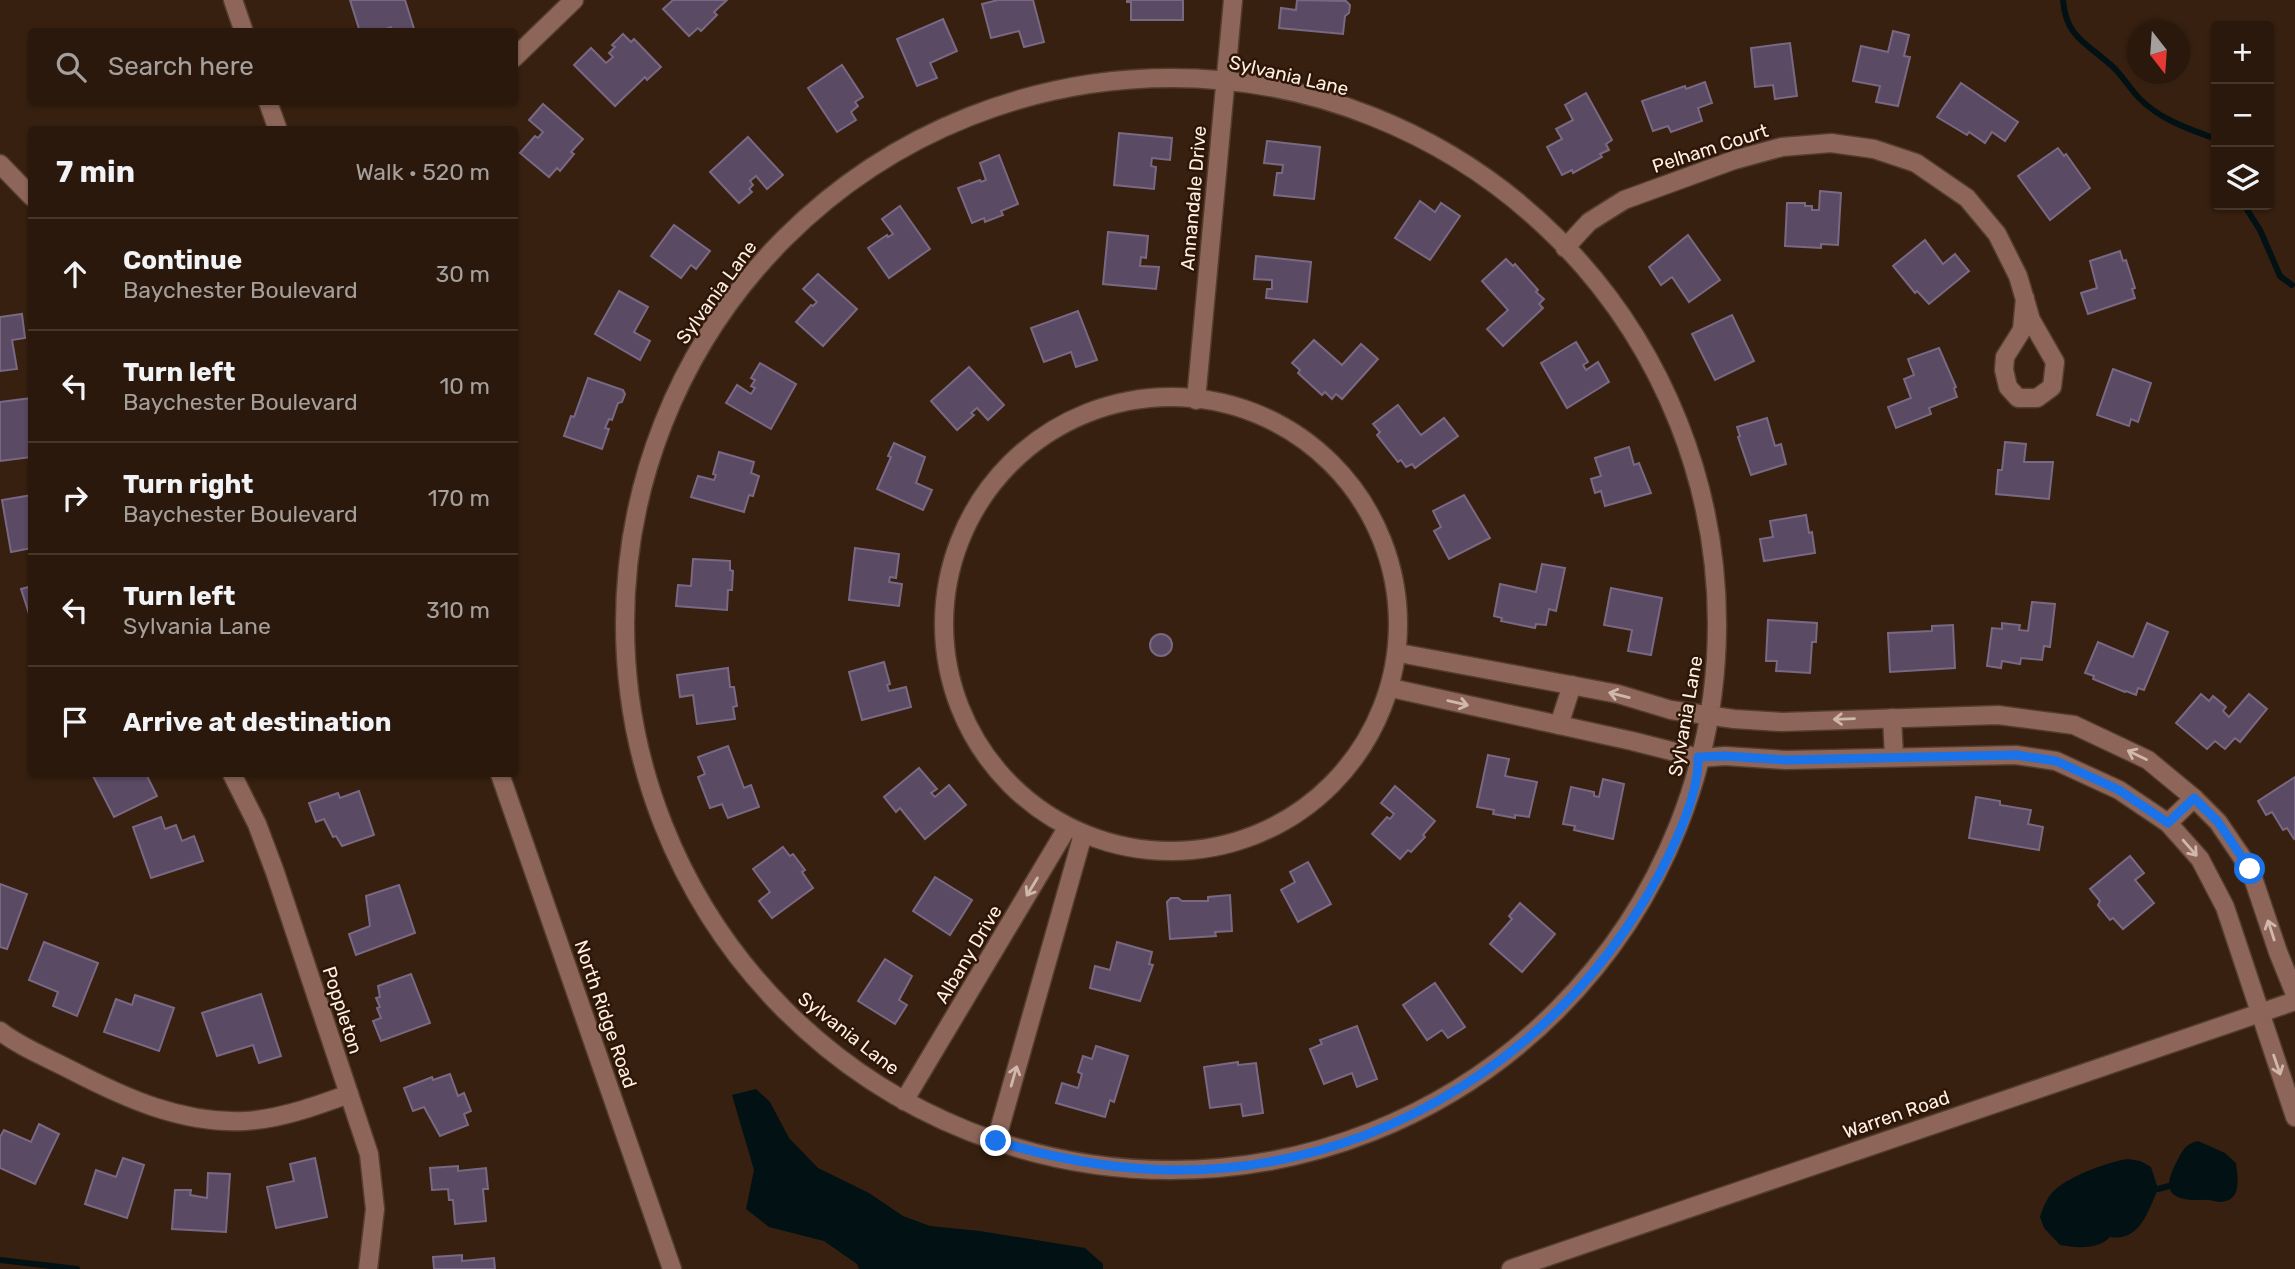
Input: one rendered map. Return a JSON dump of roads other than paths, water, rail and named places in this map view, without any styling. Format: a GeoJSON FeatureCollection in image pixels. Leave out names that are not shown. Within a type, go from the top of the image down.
{"type":"FeatureCollection","features":[{"type":"Feature","properties":{"kind":"street"},"geometry":{"type":"LineString","coordinates":[[233,0],[243,28]]}},
{"type":"Feature","properties":{"kind":"street"},"geometry":{"type":"LineString","coordinates":[[518,54],[574,0]]}},
{"type":"Feature","properties":{"kind":"street","name":"Annandale Drive"},"geometry":{"type":"LineString","coordinates":[[1196,400],[1233,0]]}},
{"type":"Feature","properties":{"kind":"street","name":"Sylvania Lane"},"geometry":{"type":"LineString","coordinates":[[1139,78],[1225,80],[1325,100],[1399,128],[1478,173],[1549,230],[1589,270],[1642,342],[1670,398],[1694,461],[1709,525],[1718,610],[1715,690],[1698,757],[1699,775],[1674,846],[1650,892],[1619,941],[1581,988],[1546,1024],[1505,1058],[1455,1092],[1415,1114],[1330,1146],[1282,1159],[1224,1168],[1151,1168],[1073,1160],[996,1141],[949,1123],[870,1081],[798,1025],[740,963],[687,882],[646,770],[628,677],[625,620],[627,544],[642,477],[662,418],[700,342],[756,266],[820,203],[901,148],[989,108],[1058,89],[1139,78]]}},
{"type":"Feature","properties":{"kind":"street"},"geometry":{"type":"LineString","coordinates":[[269,105],[277,126]]}},
{"type":"Feature","properties":{"kind":"street","name":"Pelham Court"},"geometry":{"type":"LineString","coordinates":[[1565,248],[1589,222],[1624,200],[1647,190],[1734,160],[1782,147],[1831,143],[1874,149],[1916,163],[1967,198],[1997,234],[2018,276],[2025,298],[2031,320],[2055,362],[2052,387],[2037,398],[2018,398],[2008,387],[2004,370],[2005,357],[2022,330],[2025,298]]}},
{"type":"Feature","properties":{"kind":"street"},"geometry":{"type":"LineString","coordinates":[[0,164],[28,193]]}},
{"type":"Feature","properties":{"kind":"street"},"geometry":{"type":"LineString","coordinates":[[1144,400],[1216,401],[1244,408],[1303,439],[1332,462],[1347,479],[1375,523],[1391,565],[1398,602],[1399,653],[1391,688],[1376,727],[1319,794],[1284,820],[1245,838],[1204,848],[1161,851],[1119,845],[1075,833],[1019,794],[984,756],[959,710],[945,660],[943,608],[953,557],[974,509],[1005,468],[1046,435],[1093,412],[1144,400]]}},
{"type":"Feature","properties":{"kind":"street"},"geometry":{"type":"LineString","coordinates":[[1399,653],[1618,694],[1671,710],[1757,721],[1998,715],[2074,725],[2148,760],[2218,822],[2250,869],[2295,994]]}},
{"type":"Feature","properties":{"kind":"street"},"geometry":{"type":"LineString","coordinates":[[1559,725],[1572,685]]}},
{"type":"Feature","properties":{"kind":"street"},"geometry":{"type":"LineString","coordinates":[[1391,688],[1698,757],[1786,760],[2016,755],[2056,761],[2119,790],[2168,823],[2200,859],[2225,907],[2295,1117]]}},
{"type":"Feature","properties":{"kind":"street"},"geometry":{"type":"LineString","coordinates":[[1892,718],[1894,756]]}},
{"type":"Feature","properties":{"kind":"street","name":"Poppleton"},"geometry":{"type":"LineString","coordinates":[[234,777],[257,824],[275,873],[369,1154],[375,1209],[368,1269]]}},
{"type":"Feature","properties":{"kind":"street","name":"North Ridge Road"},"geometry":{"type":"LineString","coordinates":[[500,777],[672,1269]]}},
{"type":"Feature","properties":{"kind":"street"},"geometry":{"type":"LineString","coordinates":[[2168,823],[2194,798]]}},
{"type":"Feature","properties":{"kind":"street"},"geometry":{"type":"LineString","coordinates":[[996,1141],[1075,833]]}},
{"type":"Feature","properties":{"kind":"street","name":"Albany Drive"},"geometry":{"type":"LineString","coordinates":[[904,1101],[1075,833]]}},
{"type":"Feature","properties":{"kind":"street","name":"Warren Road"},"geometry":{"type":"LineString","coordinates":[[1511,1269],[2295,1001]]}},
{"type":"Feature","properties":{"kind":"street"},"geometry":{"type":"LineString","coordinates":[[0,1031],[120,1096],[149,1107],[187,1115],[222,1121],[246,1121],[312,1107],[349,1094]]}},
{"type":"Feature","properties":{"kind":"waterway"},"geometry":{"type":"LineString","coordinates":[[2063,0],[2073,32],[2116,70],[2140,99],[2166,118],[2211,137]]}},
{"type":"Feature","properties":{"kind":"waterway"},"geometry":{"type":"LineString","coordinates":[[2247,210],[2260,230],[2280,276],[2292,285]]}},
{"type":"Feature","properties":{"kind":"waterway"},"geometry":{"type":"LineString","coordinates":[[2158,1189],[2169,1186]]}},
{"type":"Feature","properties":{"kind":"waterway"},"geometry":{"type":"LineString","coordinates":[[0,1260],[77,1269]]}}]}
